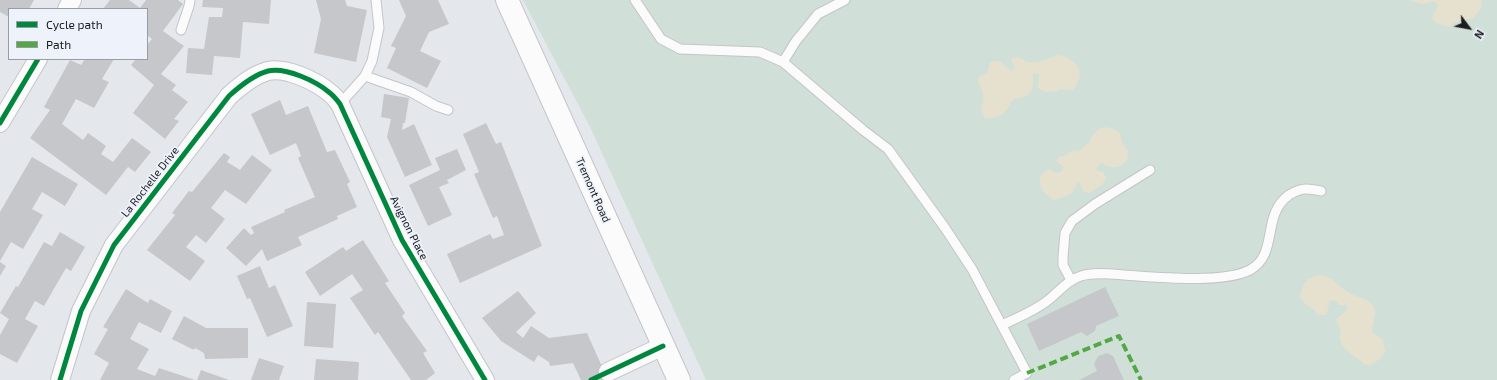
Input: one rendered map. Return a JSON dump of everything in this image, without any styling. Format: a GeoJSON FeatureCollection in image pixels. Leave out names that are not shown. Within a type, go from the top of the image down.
{"type":"FeatureCollection","features":[{"type":"Feature","properties":{"kind":"main road","name":"Tremont Road"},"geometry":{"type":"LineString","coordinates":[[507,0],[679,380]]}},
{"type":"Feature","properties":{"kind":"street"},"geometry":{"type":"LineString","coordinates":[[0,123],[37,60]]}},
{"type":"Feature","properties":{"kind":"street","name":"La Rochelle Drive"},"geometry":{"type":"LineString","coordinates":[[60,380],[80,311],[114,245],[229,96],[241,85],[268,71],[283,71],[302,76],[320,85]]}},
{"type":"Feature","properties":{"kind":"street","name":"Avignon Place"},"geometry":{"type":"LineString","coordinates":[[320,85],[331,93],[340,104],[402,240],[485,380]]}},
{"type":"Feature","properties":{"kind":"street"},"geometry":{"type":"LineString","coordinates":[[608,372],[664,346]]}},
{"type":"Feature","properties":{"kind":"lane"},"geometry":{"type":"LineString","coordinates":[[181,30],[190,0]]}},
{"type":"Feature","properties":{"kind":"lane"},"geometry":{"type":"LineString","coordinates":[[340,104],[365,76],[372,61],[379,28],[376,0]]}},
{"type":"Feature","properties":{"kind":"lane"},"geometry":{"type":"LineString","coordinates":[[635,0],[661,39],[680,49],[760,52],[783,62],[847,117],[888,149],[945,228],[972,269],[1027,373],[1014,380]]}},
{"type":"Feature","properties":{"kind":"lane"},"geometry":{"type":"LineString","coordinates":[[783,62],[796,42],[818,14],[845,0]]}},
{"type":"Feature","properties":{"kind":"lane"},"geometry":{"type":"LineString","coordinates":[[365,76],[411,92],[436,106],[448,110]]}},
{"type":"Feature","properties":{"kind":"lane"},"geometry":{"type":"LineString","coordinates":[[1071,280],[1063,265],[1063,256],[1065,233],[1072,221],[1095,204],[1150,170]]}},
{"type":"Feature","properties":{"kind":"lane"},"geometry":{"type":"LineString","coordinates":[[1002,325],[1048,301],[1071,280],[1082,276],[1099,274],[1194,278],[1239,274],[1250,270],[1260,262],[1266,252],[1276,209],[1284,199],[1294,192],[1306,189],[1321,191]]}},
{"type":"Feature","properties":{"kind":"shaded area"},"geometry":{"type":"Polygon","coordinates":[[[523,0],[1497,0],[1497,380],[706,380],[590,127],[523,0]]]}},
{"type":"Feature","properties":{"kind":"sand"},"geometry":{"type":"Polygon","coordinates":[[[1409,0],[1481,0],[1482,6],[1474,18],[1454,23],[1448,27],[1435,22],[1432,18],[1438,5],[1434,1],[1422,4],[1409,0]]]}},
{"type":"Feature","properties":{"kind":"sand"},"geometry":{"type":"Polygon","coordinates":[[[1058,55],[1071,60],[1078,68],[1080,73],[1079,78],[1073,90],[1060,89],[1057,91],[1046,92],[1038,88],[1039,75],[1033,73],[1033,86],[1030,93],[1024,97],[1013,99],[1008,108],[999,116],[985,118],[981,107],[983,94],[978,79],[981,75],[987,74],[990,63],[1000,61],[1012,71],[1015,67],[1011,60],[1014,57],[1019,57],[1027,62],[1037,62],[1058,55]]]}},
{"type":"Feature","properties":{"kind":"sand"},"geometry":{"type":"Polygon","coordinates":[[[1104,127],[1113,129],[1120,133],[1122,143],[1128,151],[1127,161],[1117,167],[1108,166],[1101,163],[1096,168],[1098,171],[1103,172],[1106,177],[1102,185],[1093,191],[1088,193],[1083,191],[1079,182],[1073,191],[1065,197],[1054,200],[1046,194],[1040,186],[1040,178],[1043,173],[1048,169],[1057,173],[1062,171],[1064,167],[1056,161],[1059,157],[1064,156],[1071,151],[1083,148],[1089,143],[1097,131],[1104,127]]]}},
{"type":"Feature","properties":{"kind":"sand"},"geometry":{"type":"Polygon","coordinates":[[[1320,275],[1332,280],[1347,292],[1367,301],[1373,306],[1375,312],[1372,332],[1383,340],[1385,351],[1380,359],[1370,365],[1364,364],[1349,353],[1343,346],[1340,336],[1341,331],[1336,319],[1347,310],[1346,305],[1339,305],[1333,300],[1329,302],[1326,315],[1320,315],[1301,299],[1300,295],[1305,283],[1312,277],[1320,275]]]}},
{"type":"Feature","properties":{"kind":"building"},"geometry":{"type":"Polygon","coordinates":[[[0,0],[34,0],[30,8],[8,8],[8,16],[0,12],[0,0]]]}},
{"type":"Feature","properties":{"kind":"building"},"geometry":{"type":"Polygon","coordinates":[[[110,0],[129,0],[140,8],[104,8],[110,0]]]}},
{"type":"Feature","properties":{"kind":"building"},"geometry":{"type":"Polygon","coordinates":[[[146,0],[178,0],[183,4],[163,31],[184,46],[161,74],[176,85],[172,90],[188,102],[174,119],[179,121],[165,139],[133,113],[154,85],[131,65],[135,60],[148,60],[148,44],[152,39],[148,36],[148,8],[140,8],[146,0]]]}},
{"type":"Feature","properties":{"kind":"building"},"geometry":{"type":"Polygon","coordinates":[[[203,0],[271,0],[269,24],[243,22],[240,58],[214,56],[212,75],[186,73],[188,48],[204,49],[209,17],[222,17],[223,8],[202,7],[203,0]]]}},
{"type":"Feature","properties":{"kind":"building"},"geometry":{"type":"Polygon","coordinates":[[[316,0],[345,0],[347,6],[367,10],[356,62],[314,53],[321,19],[316,0]]]}},
{"type":"Feature","properties":{"kind":"building"},"geometry":{"type":"Polygon","coordinates":[[[399,0],[438,0],[449,24],[429,32],[420,51],[441,61],[427,88],[387,68],[396,48],[391,46],[406,16],[399,0]]]}},
{"type":"Feature","properties":{"kind":"building"},"geometry":{"type":"Polygon","coordinates":[[[70,60],[81,65],[84,60],[113,60],[102,79],[109,82],[94,108],[76,99],[62,124],[83,140],[88,133],[106,146],[101,154],[113,162],[132,138],[151,152],[135,172],[128,167],[106,195],[30,138],[50,110],[44,107],[70,60]]]}},
{"type":"Feature","properties":{"kind":"building"},"geometry":{"type":"Polygon","coordinates":[[[384,94],[409,98],[405,123],[403,123],[402,130],[414,124],[432,165],[405,177],[387,137],[391,119],[381,117],[384,94]]]}},
{"type":"Feature","properties":{"kind":"building"},"geometry":{"type":"Polygon","coordinates":[[[280,100],[286,115],[308,106],[327,152],[335,150],[350,182],[347,184],[357,207],[337,216],[338,219],[298,237],[302,245],[267,261],[262,249],[246,266],[226,248],[244,228],[251,235],[254,233],[251,227],[285,212],[284,210],[315,197],[298,158],[301,156],[296,143],[270,155],[251,114],[280,100]]]}},
{"type":"Feature","properties":{"kind":"building"},"geometry":{"type":"Polygon","coordinates":[[[486,123],[496,144],[501,142],[542,246],[460,283],[447,254],[490,234],[493,239],[504,235],[497,216],[493,218],[474,174],[479,172],[463,134],[486,123]]]}},
{"type":"Feature","properties":{"kind":"building"},"geometry":{"type":"Polygon","coordinates":[[[457,149],[466,170],[447,180],[449,183],[439,187],[452,215],[428,226],[409,185],[440,170],[435,158],[457,149]]]}},
{"type":"Feature","properties":{"kind":"building"},"geometry":{"type":"Polygon","coordinates":[[[224,153],[230,157],[227,162],[240,170],[252,155],[272,170],[246,204],[225,190],[211,208],[225,219],[206,243],[196,235],[186,247],[205,261],[190,281],[147,250],[175,215],[172,213],[189,191],[192,192],[224,153]]]}},
{"type":"Feature","properties":{"kind":"building"},"geometry":{"type":"Polygon","coordinates":[[[32,157],[78,184],[65,206],[42,192],[32,209],[43,215],[23,249],[11,242],[0,261],[0,212],[32,157]]]}},
{"type":"Feature","properties":{"kind":"building"},"geometry":{"type":"Polygon","coordinates":[[[60,232],[85,247],[71,271],[66,268],[44,306],[35,301],[25,319],[38,326],[17,363],[0,354],[0,335],[9,319],[0,313],[16,286],[18,287],[44,242],[52,246],[60,232]]]}},
{"type":"Feature","properties":{"kind":"building"},"geometry":{"type":"Polygon","coordinates":[[[363,240],[389,281],[385,283],[405,313],[402,316],[427,351],[423,353],[435,373],[426,380],[411,380],[378,332],[375,335],[350,298],[363,290],[352,274],[320,296],[305,272],[343,247],[346,251],[363,240]]]}},
{"type":"Feature","properties":{"kind":"building"},"geometry":{"type":"Polygon","coordinates":[[[0,262],[6,266],[0,276],[0,262]]]}},
{"type":"Feature","properties":{"kind":"building"},"geometry":{"type":"Polygon","coordinates":[[[260,266],[269,288],[275,285],[293,326],[267,337],[250,298],[247,299],[237,276],[260,266]]]}},
{"type":"Feature","properties":{"kind":"building"},"geometry":{"type":"Polygon","coordinates":[[[1105,287],[1119,316],[1096,326],[1095,331],[1087,336],[1081,332],[1039,351],[1027,324],[1105,287]]]}},
{"type":"Feature","properties":{"kind":"building"},"geometry":{"type":"Polygon","coordinates":[[[126,289],[148,303],[150,299],[172,311],[161,333],[139,322],[130,339],[149,349],[137,369],[155,376],[159,368],[195,380],[100,380],[109,363],[94,354],[108,329],[103,327],[126,289]]]}},
{"type":"Feature","properties":{"kind":"building"},"geometry":{"type":"Polygon","coordinates":[[[518,291],[536,313],[516,332],[523,338],[531,326],[549,338],[587,333],[608,380],[581,380],[573,363],[550,366],[549,362],[538,355],[534,362],[501,341],[482,318],[518,291]]]}},
{"type":"Feature","properties":{"kind":"building"},"geometry":{"type":"Polygon","coordinates":[[[307,302],[336,304],[333,348],[304,346],[307,302]]]}},
{"type":"Feature","properties":{"kind":"building"},"geometry":{"type":"Polygon","coordinates":[[[184,316],[206,328],[248,328],[248,358],[205,359],[204,353],[195,348],[194,350],[172,339],[184,316]]]}},
{"type":"Feature","properties":{"kind":"building"},"geometry":{"type":"Polygon","coordinates":[[[1107,353],[1113,356],[1124,380],[1079,380],[1097,371],[1094,364],[1098,356],[1107,353]]]}},
{"type":"Feature","properties":{"kind":"building"},"geometry":{"type":"Polygon","coordinates":[[[259,358],[284,366],[279,380],[251,380],[259,358]]]}},
{"type":"Feature","properties":{"kind":"building"},"geometry":{"type":"Polygon","coordinates":[[[316,359],[359,362],[358,380],[314,380],[316,359]]]}},
{"type":"Feature","properties":{"kind":"building"},"geometry":{"type":"Polygon","coordinates":[[[201,370],[229,380],[197,380],[201,370]]]}},
{"type":"Feature","properties":{"kind":"tunnel"},"geometry":{"type":"LineString","coordinates":[[591,380],[608,372]]}},
{"type":"Feature","properties":{"kind":"marked path"},"geometry":{"type":"LineString","coordinates":[[1027,373],[1119,336],[1141,380]]}},
{"type":"Feature","properties":{"kind":"cycle path"},"geometry":{"type":"LineString","coordinates":[[0,123],[37,60]]}},
{"type":"Feature","properties":{"kind":"cycle path"},"geometry":{"type":"LineString","coordinates":[[60,380],[81,311],[114,245],[229,96],[252,78],[262,73],[275,70],[292,73],[317,84],[330,93],[340,104],[402,240],[485,380]]}},
{"type":"Feature","properties":{"kind":"cycle path"},"geometry":{"type":"LineString","coordinates":[[591,380],[663,346]]}}]}
